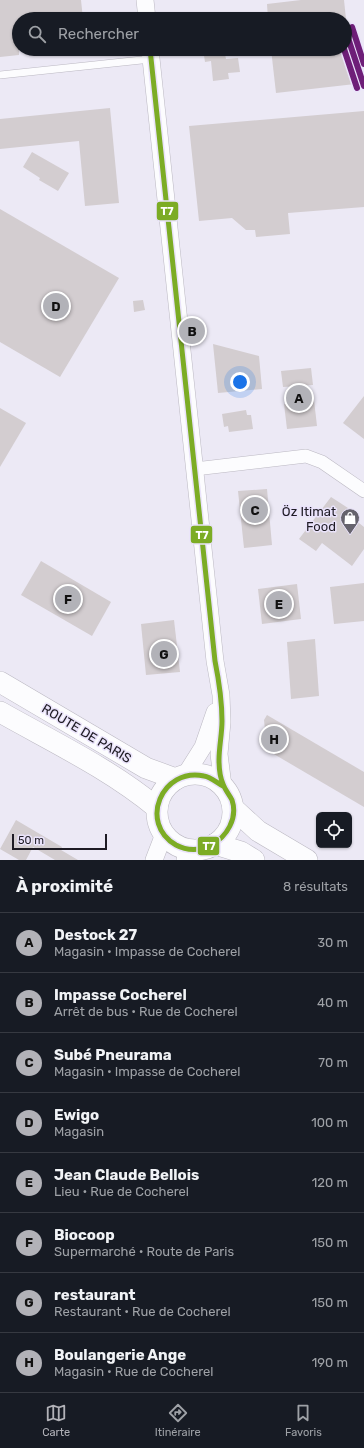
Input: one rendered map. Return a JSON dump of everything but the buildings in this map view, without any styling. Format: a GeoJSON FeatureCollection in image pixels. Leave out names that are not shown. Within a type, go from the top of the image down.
{"type":"FeatureCollection","features":[{"type":"Feature","properties":{"kind":"main road","name":"ROUTE DE PARIS"},"geometry":{"type":"LineString","coordinates":[[0,682],[146,768],[181,777]]}},
{"type":"Feature","properties":{"kind":"main road","name":"ROUTE DE PARIS"},"geometry":{"type":"LineString","coordinates":[[0,712],[120,781],[139,793],[157,808]]}},
{"type":"Feature","properties":{"kind":"main road"},"geometry":{"type":"LineString","coordinates":[[234,809],[229,829],[223,838],[215,844],[190,855],[164,834],[160,826],[157,808],[160,796],[166,786],[181,777],[196,773],[206,775],[223,786],[230,796],[234,809],[258,831],[307,860]]}},
{"type":"Feature","properties":{"kind":"main road"},"geometry":{"type":"LineString","coordinates":[[215,844],[241,852],[254,860]]}},
{"type":"Feature","properties":{"kind":"street"},"geometry":{"type":"LineString","coordinates":[[145,0],[146,12]]}},
{"type":"Feature","properties":{"kind":"street"},"geometry":{"type":"LineString","coordinates":[[151,56],[215,661],[221,695],[222,722],[219,754],[223,786]]}},
{"type":"Feature","properties":{"kind":"street"},"geometry":{"type":"LineString","coordinates":[[195,469],[306,456],[322,462],[364,491]]}},
{"type":"Feature","properties":{"kind":"street"},"geometry":{"type":"LineString","coordinates":[[181,777],[209,734],[221,695]]}},
{"type":"Feature","properties":{"kind":"street"},"geometry":{"type":"LineString","coordinates":[[154,860],[164,834]]}},
{"type":"Feature","properties":{"kind":"lane"},"geometry":{"type":"LineString","coordinates":[[0,75],[137,56]]}},
{"type":"Feature","properties":{"kind":"transit line"},"geometry":{"type":"LineString","coordinates":[[352,27],[364,64]]}},
{"type":"Feature","properties":{"kind":"transit line"},"geometry":{"type":"LineString","coordinates":[[352,50],[364,86]]}},
{"type":"Feature","properties":{"kind":"transit line","name":"T7"},"geometry":{"type":"LineString","coordinates":[[151,56],[215,661],[221,698],[222,731],[219,769],[222,781],[232,800],[234,814],[230,826],[222,837],[217,842],[207,847],[198,849],[185,848],[176,845],[165,835],[158,824],[157,811],[160,799],[167,788],[177,780],[189,775],[204,776],[223,786]]}},
{"type":"Feature","properties":{"kind":"transit line"},"geometry":{"type":"LineString","coordinates":[[346,56],[357,88]]}},
{"type":"Feature","properties":{"kind":"place","name":"Ewigo"},"geometry":{"type":"Point","coordinates":[56,306]}},
{"type":"Feature","properties":{"kind":"place","name":"Impasse Cocherel"},"geometry":{"type":"Point","coordinates":[192,331]}},
{"type":"Feature","properties":{"kind":"place","name":"Destock 27"},"geometry":{"type":"Point","coordinates":[299,398]}},
{"type":"Feature","properties":{"kind":"place","name":"Subé Pneurama"},"geometry":{"type":"Point","coordinates":[255,510]}},
{"type":"Feature","properties":{"kind":"place","name":"Öz Itimat Food"},"geometry":{"type":"Point","coordinates":[350,535]}},
{"type":"Feature","properties":{"kind":"place","name":"Biocoop"},"geometry":{"type":"Point","coordinates":[68,599]}},
{"type":"Feature","properties":{"kind":"place","name":"Jean Claude Bellois"},"geometry":{"type":"Point","coordinates":[279,604]}},
{"type":"Feature","properties":{"kind":"place","name":"restaurant"},"geometry":{"type":"Point","coordinates":[164,654]}},
{"type":"Feature","properties":{"kind":"place","name":"Boulangerie Ange"},"geometry":{"type":"Point","coordinates":[274,739]}}]}
